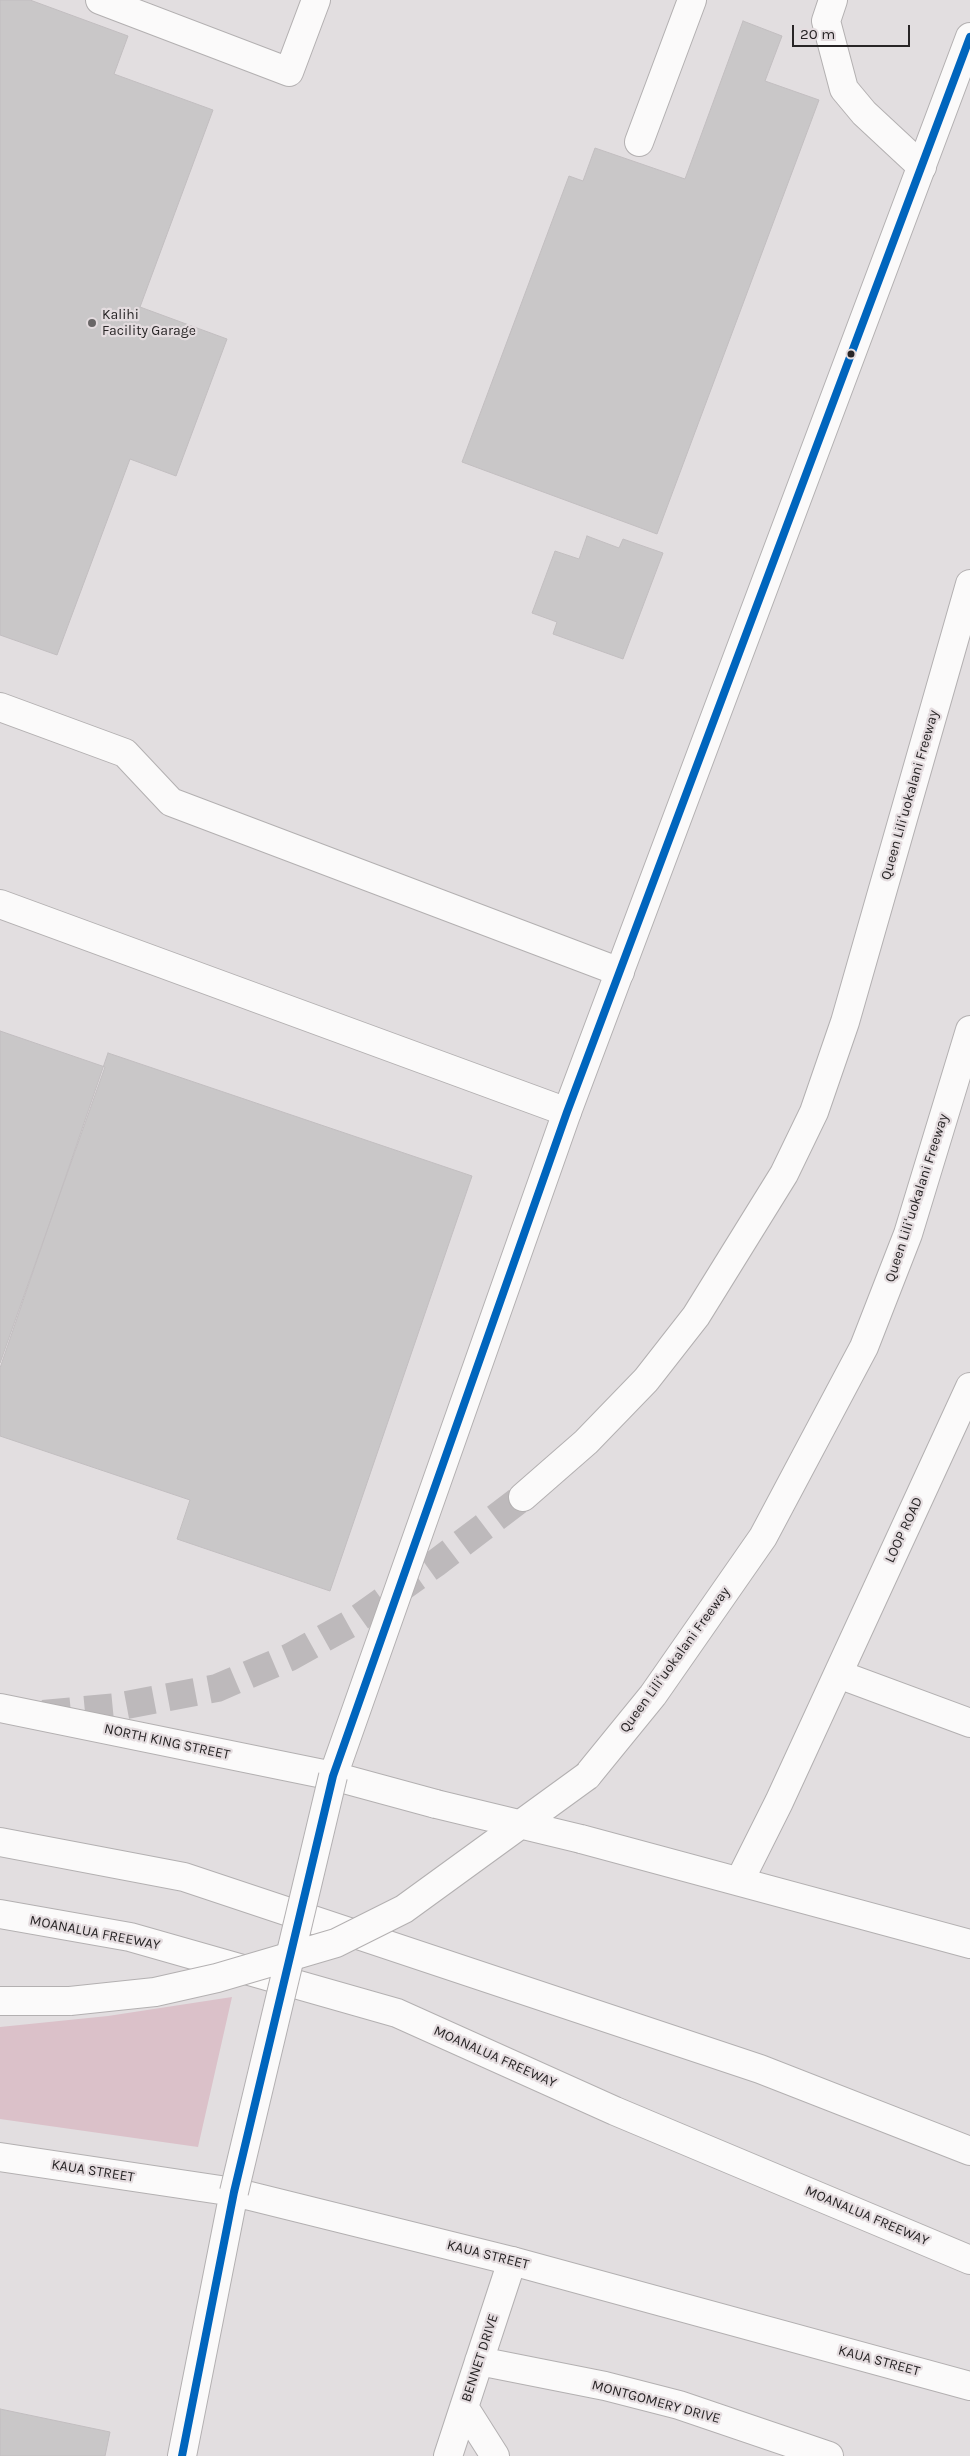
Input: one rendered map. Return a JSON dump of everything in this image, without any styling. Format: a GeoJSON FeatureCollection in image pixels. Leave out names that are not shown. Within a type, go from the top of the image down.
{"type":"FeatureCollection","features":[{"type":"Feature","properties":{"kind":"main road"},"geometry":{"type":"LineString","coordinates":[[100,0],[288,72],[316,0]]}},
{"type":"Feature","properties":{"kind":"main road"},"geometry":{"type":"LineString","coordinates":[[833,0],[826,22],[844,90],[864,113],[922,167]]}},
{"type":"Feature","properties":{"kind":"main road"},"geometry":{"type":"LineString","coordinates":[[639,142],[684,3]]}},
{"type":"Feature","properties":{"kind":"main road"},"geometry":{"type":"LineString","coordinates":[[182,2456],[234,2192],[334,1776],[568,1112],[970,37]]}},
{"type":"Feature","properties":{"kind":"main road","name":"Queen Liliʻuokalani Freeway"},"geometry":{"type":"LineString","coordinates":[[522,1497],[586,1442],[646,1380],[696,1316],[784,1174],[814,1112],[844,1022],[970,584]]}},
{"type":"Feature","properties":{"kind":"main road"},"geometry":{"type":"LineString","coordinates":[[0,706],[125,753],[171,802],[620,972]]}},
{"type":"Feature","properties":{"kind":"main road"},"geometry":{"type":"LineString","coordinates":[[0,904],[568,1112]]}},
{"type":"Feature","properties":{"kind":"main road","name":"Queen Liliʻuokalani Freeway"},"geometry":{"type":"LineString","coordinates":[[0,2001],[70,2001],[156,1992],[200,1982],[336,1943],[404,1910],[587,1776],[653,1695],[763,1538],[864,1347],[908,1234],[970,1030]]}},
{"type":"Feature","properties":{"kind":"main road","name":"LOOP ROAD"},"geometry":{"type":"LineString","coordinates":[[740,1880],[838,1674],[970,1387]]}},
{"type":"Feature","properties":{"kind":"main road"},"geometry":{"type":"LineString","coordinates":[[838,1674],[970,1724]]}},
{"type":"Feature","properties":{"kind":"main road","name":"NORTH KING STREET"},"geometry":{"type":"LineString","coordinates":[[0,1708],[334,1776],[436,1804],[740,1880],[970,1944]]}},
{"type":"Feature","properties":{"kind":"main road"},"geometry":{"type":"LineString","coordinates":[[0,1842],[184,1878],[760,2069],[970,2151]]}},
{"type":"Feature","properties":{"kind":"main road","name":"MOANALUA FREEWAY"},"geometry":{"type":"LineString","coordinates":[[0,1914],[130,1937],[397,2013],[615,2111],[970,2260]]}},
{"type":"Feature","properties":{"kind":"main road","name":"KAUA STREET"},"geometry":{"type":"LineString","coordinates":[[0,2157],[234,2192],[512,2261],[970,2386]]}},
{"type":"Feature","properties":{"kind":"main road","name":"BENNET DRIVE"},"geometry":{"type":"LineString","coordinates":[[448,2456],[512,2261]]}},
{"type":"Feature","properties":{"kind":"main road","name":"MONTGOMERY DRIVE"},"geometry":{"type":"LineString","coordinates":[[479,2361],[605,2386],[679,2405],[829,2456]]}},
{"type":"Feature","properties":{"kind":"main road"},"geometry":{"type":"LineString","coordinates":[[464,2407],[495,2456]]}},
{"type":"Feature","properties":{"kind":"shaded area"},"geometry":{"type":"Polygon","coordinates":[[[232,1997],[198,2147],[0,2119],[0,2027],[108,2016],[232,1997]]]}},
{"type":"Feature","properties":{"kind":"building","name":"Kalihi Facility Garage"},"geometry":{"type":"Polygon","coordinates":[[[0,0],[30,0],[128,36],[114,74],[213,110],[140,307],[227,339],[176,476],[130,459],[57,655],[0,635],[0,0]]]}},
{"type":"Feature","properties":{"kind":"building"},"geometry":{"type":"Polygon","coordinates":[[[743,21],[782,36],[765,81],[819,100],[657,534],[462,462],[569,176],[583,181],[595,148],[685,179],[743,21]]]}},
{"type":"Feature","properties":{"kind":"building"},"geometry":{"type":"Polygon","coordinates":[[[587,536],[619,548],[623,539],[663,553],[623,659],[553,634],[557,622],[532,613],[555,551],[579,559],[587,536]]]}},
{"type":"Feature","properties":{"kind":"building"},"geometry":{"type":"Polygon","coordinates":[[[0,1031],[105,1067],[0,1363],[0,1031]]]}},
{"type":"Feature","properties":{"kind":"building"},"geometry":{"type":"Polygon","coordinates":[[[108,1053],[472,1176],[330,1591],[177,1539],[190,1500],[0,1436],[0,1368],[108,1053]]]}},
{"type":"Feature","properties":{"kind":"building"},"geometry":{"type":"Polygon","coordinates":[[[0,2409],[110,2432],[105,2456],[0,2456],[0,2409]]]}},
{"type":"Feature","properties":{"kind":"tunnel"},"geometry":{"type":"LineString","coordinates":[[43,1714],[116,1707],[217,1688],[290,1657],[353,1622],[436,1563],[523,1497]]}},
{"type":"Feature","properties":{"kind":"transit line"},"geometry":{"type":"LineString","coordinates":[[182,2456],[234,2192],[333,1776],[567,1112],[970,37]]}},
{"type":"Feature","properties":{"kind":"place","name":"Kalihi Facility Garage"},"geometry":{"type":"Point","coordinates":[92,323]}}]}
